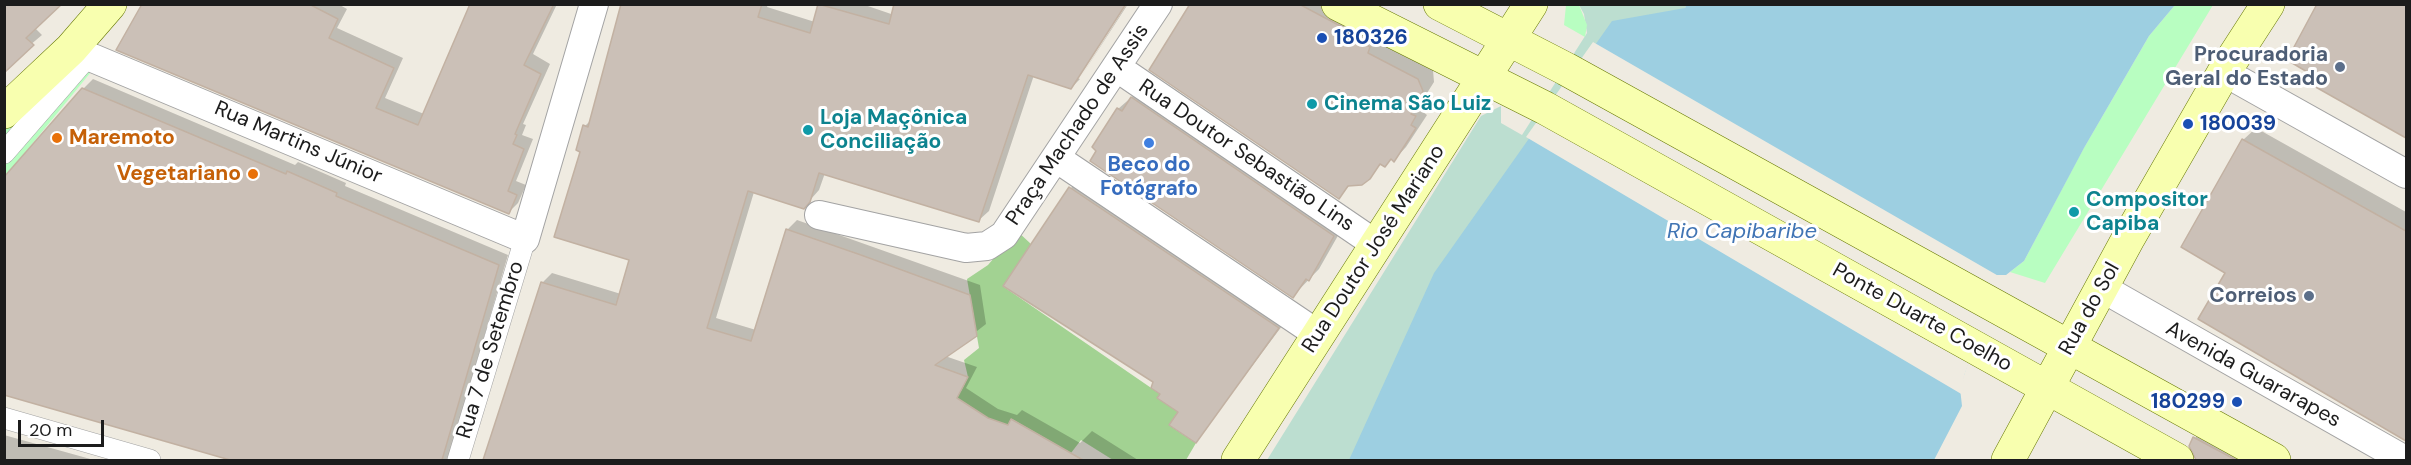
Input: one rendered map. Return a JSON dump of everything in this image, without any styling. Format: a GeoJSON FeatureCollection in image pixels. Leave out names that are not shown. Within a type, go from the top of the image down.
{"type":"FeatureCollection","features":[{"type":"Feature","properties":{"kind":"main road"},"geometry":{"type":"LineString","coordinates":[[4,112],[80,52],[110,4]]}},
{"type":"Feature","properties":{"kind":"main road","name":"Ponte Duarte Coelho"},"geometry":{"type":"LineString","coordinates":[[1338,4],[1545,108],[2048,388]]}},
{"type":"Feature","properties":{"kind":"main road"},"geometry":{"type":"LineString","coordinates":[[1440,4],[1566,69],[2274,460]]}},
{"type":"Feature","properties":{"kind":"main road","name":"Rua Doutor José Mariano"},"geometry":{"type":"LineString","coordinates":[[1238,460],[1531,4]]}},
{"type":"Feature","properties":{"kind":"main road","name":"Rua do Sol"},"geometry":{"type":"LineString","coordinates":[[2018,457],[2068,347],[2224,72],[2268,4]]}},
{"type":"Feature","properties":{"kind":"main road"},"geometry":{"type":"LineString","coordinates":[[2048,388],[2177,460]]}},
{"type":"Feature","properties":{"kind":"street"},"geometry":{"type":"LineString","coordinates":[[525,239],[594,4]]}},
{"type":"Feature","properties":{"kind":"street","name":"Praça Machado de Assis"},"geometry":{"type":"LineString","coordinates":[[819,215],[966,248],[987,246],[1004,236],[1158,4]]}},
{"type":"Feature","properties":{"kind":"street"},"geometry":{"type":"LineString","coordinates":[[4,153],[80,52]]}},
{"type":"Feature","properties":{"kind":"street","name":"Rua Martins Júnior"},"geometry":{"type":"LineString","coordinates":[[80,52],[525,239]]}},
{"type":"Feature","properties":{"kind":"street","name":"Rua Doutor Sebastião Lins"},"geometry":{"type":"LineString","coordinates":[[1116,67],[1377,246]]}},
{"type":"Feature","properties":{"kind":"street"},"geometry":{"type":"LineString","coordinates":[[2224,72],[2406,174]]}},
{"type":"Feature","properties":{"kind":"street"},"geometry":{"type":"LineString","coordinates":[[1056,158],[1319,334]]}},
{"type":"Feature","properties":{"kind":"street","name":"Rua 7 de Setembro"},"geometry":{"type":"LineString","coordinates":[[458,460],[525,239]]}},
{"type":"Feature","properties":{"kind":"street","name":"Avenida Guararapes"},"geometry":{"type":"LineString","coordinates":[[2102,288],[2405,460]]}},
{"type":"Feature","properties":{"kind":"street"},"geometry":{"type":"LineString","coordinates":[[4,418],[150,460]]}},
{"type":"Feature","properties":{"kind":"green space"},"geometry":{"type":"Polygon","coordinates":[[[1566,5],[1579,5],[1587,25],[1585,37],[1564,25],[1566,5]]]}},
{"type":"Feature","properties":{"kind":"green space"},"geometry":{"type":"Polygon","coordinates":[[[1579,5],[1687,5],[1354,460],[1267,460],[1481,116],[1501,106],[1501,123],[1522,135],[1587,33],[1584,14],[1579,5]]]}},
{"type":"Feature","properties":{"kind":"green space"},"geometry":{"type":"Polygon","coordinates":[[[2175,5],[2213,5],[2045,283],[2010,272],[2024,261],[2081,153],[2149,36],[2175,5]]]}},
{"type":"Feature","properties":{"kind":"green space"},"geometry":{"type":"Polygon","coordinates":[[[70,63],[91,72],[5,177],[5,122],[70,63]]]}},
{"type":"Feature","properties":{"kind":"green space"},"geometry":{"type":"Polygon","coordinates":[[[1017,231],[1031,244],[1004,287],[1160,394],[1178,412],[1169,425],[1196,443],[1186,460],[1113,460],[1081,440],[1071,453],[1012,419],[1005,429],[942,402],[961,391],[968,377],[964,360],[979,348],[967,279],[988,265],[1017,231]]]}},
{"type":"Feature","properties":{"kind":"water","name":"Rio Capibaribe"},"geometry":{"type":"Polygon","coordinates":[[[1687,4],[2175,5],[2149,36],[2084,148],[2024,261],[2006,275],[1996,275],[1960,388],[1962,406],[1934,460],[1349,460],[1434,273],[1612,21],[1685,8],[1687,4]]]}},
{"type":"Feature","properties":{"kind":"pier"},"geometry":{"type":"Polygon","coordinates":[[[1593,42],[2002,278],[1998,278],[1964,376],[1963,395],[1526,137],[1593,42]]]}},
{"type":"Feature","properties":{"kind":"building"},"geometry":{"type":"Polygon","coordinates":[[[4,4],[62,4],[26,38],[34,45],[4,73],[4,4]]]}},
{"type":"Feature","properties":{"kind":"building"},"geometry":{"type":"Polygon","coordinates":[[[142,4],[309,4],[338,19],[329,38],[394,68],[376,108],[418,125],[470,4],[554,4],[524,65],[541,74],[515,134],[517,135],[513,144],[524,149],[508,191],[517,195],[509,214],[116,50],[142,4]]]}},
{"type":"Feature","properties":{"kind":"building"},"geometry":{"type":"Polygon","coordinates":[[[621,4],[762,4],[758,17],[810,33],[818,4],[889,24],[894,4],[1126,4],[1071,89],[1028,75],[979,222],[819,173],[810,202],[804,209],[748,191],[707,328],[751,341],[786,229],[861,255],[970,295],[977,336],[935,365],[968,377],[957,398],[988,418],[1008,425],[1011,419],[1083,460],[483,460],[541,282],[616,305],[629,260],[554,237],[580,152],[576,150],[583,125],[588,127],[621,4]]]}},
{"type":"Feature","properties":{"kind":"building","name":"Cinema São Luiz"},"geometry":{"type":"Polygon","coordinates":[[[1190,4],[1299,4],[1361,37],[1359,41],[1370,47],[1368,53],[1418,79],[1423,91],[1411,114],[1416,116],[1411,125],[1416,128],[1394,162],[1391,159],[1385,167],[1380,164],[1370,179],[1362,185],[1348,186],[1339,199],[1149,70],[1190,4]]]}},
{"type":"Feature","properties":{"kind":"building","name":"Procuradoria Geral do Estado"},"geometry":{"type":"Polygon","coordinates":[[[2317,4],[2406,4],[2406,138],[2305,81],[2309,73],[2287,60],[2317,4]]]}},
{"type":"Feature","properties":{"kind":"building"},"geometry":{"type":"Polygon","coordinates":[[[82,88],[286,174],[287,171],[337,193],[336,196],[499,265],[442,460],[230,460],[4,395],[4,177],[82,88]]]}},
{"type":"Feature","properties":{"kind":"building"},"geometry":{"type":"Polygon","coordinates":[[[1131,97],[1334,236],[1309,281],[1306,279],[1293,298],[1090,161],[1096,151],[1092,147],[1117,108],[1122,111],[1131,97]]]}},
{"type":"Feature","properties":{"kind":"building","name":"Correios"},"geometry":{"type":"Polygon","coordinates":[[[2242,139],[2406,231],[2406,441],[2198,319],[2225,273],[2181,247],[2242,139]]]}},
{"type":"Feature","properties":{"kind":"building"},"geometry":{"type":"Polygon","coordinates":[[[1069,187],[1279,328],[1196,443],[1169,425],[1178,412],[1157,398],[1160,394],[1151,388],[1153,382],[1003,286],[1069,187]]]}},
{"type":"Feature","properties":{"kind":"building"},"geometry":{"type":"Polygon","coordinates":[[[2193,437],[2236,460],[2196,460],[2189,446],[2193,437]]]}},
{"type":"Feature","properties":{"kind":"place","name":"180326"},"geometry":{"type":"Point","coordinates":[1322,38]}},
{"type":"Feature","properties":{"kind":"place","name":"Procuradoria Geral do Estado"},"geometry":{"type":"Point","coordinates":[2340,67]}},
{"type":"Feature","properties":{"kind":"place","name":"Cinema São Luiz"},"geometry":{"type":"Point","coordinates":[1312,104]}},
{"type":"Feature","properties":{"kind":"place","name":"180039"},"geometry":{"type":"Point","coordinates":[2188,124]}},
{"type":"Feature","properties":{"kind":"place","name":"Loja Maçônica Conciliação"},"geometry":{"type":"Point","coordinates":[808,130]}},
{"type":"Feature","properties":{"kind":"place","name":"Maremoto"},"geometry":{"type":"Point","coordinates":[57,138]}},
{"type":"Feature","properties":{"kind":"place","name":"Beco do Fotógrafo"},"geometry":{"type":"Point","coordinates":[1149,143]}},
{"type":"Feature","properties":{"kind":"place","name":"Vegetariano"},"geometry":{"type":"Point","coordinates":[253,174]}},
{"type":"Feature","properties":{"kind":"place","name":"Compositor Capiba"},"geometry":{"type":"Point","coordinates":[2074,212]}},
{"type":"Feature","properties":{"kind":"place","name":"Correios"},"geometry":{"type":"Point","coordinates":[2309,296]}},
{"type":"Feature","properties":{"kind":"place","name":"180299"},"geometry":{"type":"Point","coordinates":[2237,402]}}]}
